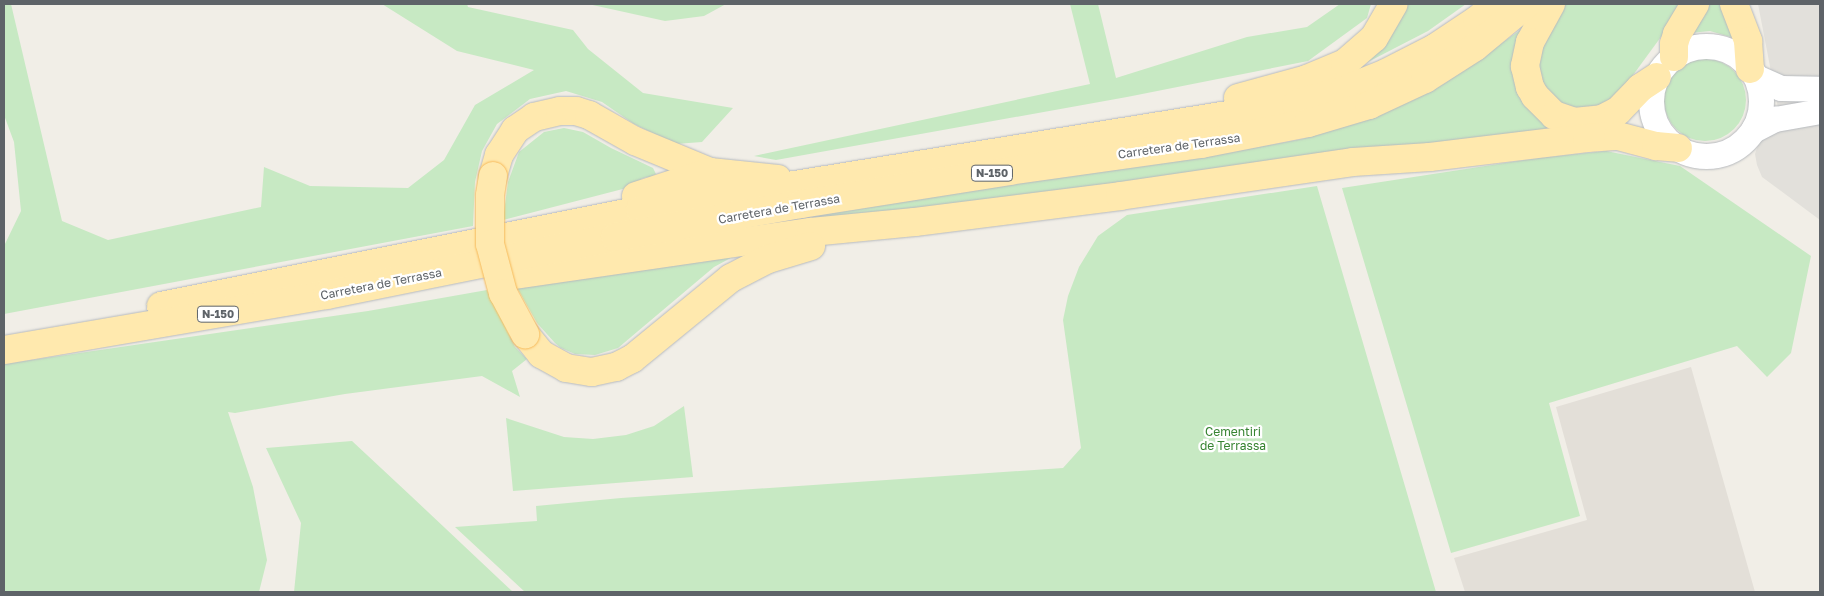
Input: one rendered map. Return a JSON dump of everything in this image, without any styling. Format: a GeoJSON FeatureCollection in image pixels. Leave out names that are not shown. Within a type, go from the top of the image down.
{"type":"FeatureCollection","features":[{"type":"Feature","properties":{"kind":"main road"},"geometry":{"type":"LineString","coordinates":[[1120,132],[1307,79],[1337,67],[1357,54],[1374,38],[1394,4]]}},
{"type":"Feature","properties":{"kind":"main road","name":"Carretera de Terrassa"},"geometry":{"type":"LineString","coordinates":[[4,336],[135,312],[640,210],[1120,132],[1250,113],[1296,104],[1344,90],[1386,73],[1435,48],[1477,20],[1496,4]]}},
{"type":"Feature","properties":{"kind":"main road","name":"Carretera de Terrassa"},"geometry":{"type":"LineString","coordinates":[[4,350],[327,295],[615,237],[781,208],[1009,170],[1201,144],[1308,123],[1369,105],[1425,79],[1475,48],[1527,4]]}},
{"type":"Feature","properties":{"kind":"main road"},"geometry":{"type":"LineString","coordinates":[[1550,4],[1530,42],[1525,66],[1530,87],[1535,96],[1554,115],[1574,122],[1602,119],[1618,111],[1640,88],[1665,67],[1677,34],[1695,4]]}},
{"type":"Feature","properties":{"kind":"main road"},"geometry":{"type":"LineString","coordinates":[[1734,4],[1748,41],[1753,73]]}},
{"type":"Feature","properties":{"kind":"main road"},"geometry":{"type":"LineString","coordinates":[[799,184],[765,176],[710,172],[636,141],[589,115],[576,111],[560,111],[534,117],[515,130],[499,155],[493,176],[490,196],[490,244],[503,294],[525,334],[540,354],[566,368],[592,372],[616,367],[632,359],[708,294],[751,267],[808,246],[915,222]]}},
{"type":"Feature","properties":{"kind":"main road"},"geometry":{"type":"LineString","coordinates":[[327,295],[406,291],[811,232],[915,222],[1120,196],[1353,162],[1430,157],[1618,136],[1656,146],[1678,148]]}},
{"type":"Feature","properties":{"kind":"main road"},"geometry":{"type":"LineString","coordinates":[[476,242],[632,197],[710,172]]}},
{"type":"Feature","properties":{"kind":"street"},"geometry":{"type":"LineString","coordinates":[[1820,89],[1781,88],[1753,73],[1735,54],[1721,48],[1706,46],[1691,48],[1665,67],[1652,93],[1651,109],[1656,124],[1665,138],[1678,148],[1699,156],[1715,156],[1736,147],[1753,130],[1775,119],[1820,111]]}},
{"type":"Feature","properties":{"kind":"street"},"geometry":{"type":"LineString","coordinates":[[1753,73],[1761,104],[1759,118],[1753,130]]}},
{"type":"Feature","properties":{"kind":"shaded area"},"geometry":{"type":"Polygon","coordinates":[[[1758,4],[1820,4],[1820,220],[1762,177],[1757,165],[1755,154],[1759,142],[1782,129],[1758,4]]]}},
{"type":"Feature","properties":{"kind":"shaded area"},"geometry":{"type":"Polygon","coordinates":[[[1691,367],[1755,592],[1465,592],[1454,558],[1587,520],[1556,407],[1691,367]]]}},
{"type":"Feature","properties":{"kind":"green space"},"geometry":{"type":"Polygon","coordinates":[[[4,4],[11,4],[62,221],[108,240],[261,207],[264,167],[310,186],[408,188],[444,160],[475,105],[534,70],[457,51],[382,4],[467,4],[468,7],[573,30],[588,49],[643,93],[733,108],[702,142],[675,144],[634,124],[602,102],[566,91],[530,99],[497,124],[482,151],[475,182],[473,226],[4,314],[4,246],[21,211],[14,142],[4,115],[4,4]]]}},
{"type":"Feature","properties":{"kind":"green space"},"geometry":{"type":"Polygon","coordinates":[[[588,4],[726,4],[704,16],[665,21],[588,4]]]}},
{"type":"Feature","properties":{"kind":"green space"},"geometry":{"type":"Polygon","coordinates":[[[1070,4],[1098,4],[1116,78],[1247,37],[1307,27],[1340,4],[1371,4],[1367,18],[1308,61],[1127,97],[776,160],[754,156],[1090,84],[1070,4]]]}},
{"type":"Feature","properties":{"kind":"green space"},"geometry":{"type":"Polygon","coordinates":[[[1404,4],[1466,4],[1428,31],[1366,63],[1365,61],[1404,4]]]}},
{"type":"Feature","properties":{"kind":"green space"},"geometry":{"type":"Polygon","coordinates":[[[1561,4],[1685,4],[1617,97],[1588,112],[1552,101],[1535,69],[1545,31],[1561,4]]]}},
{"type":"Feature","properties":{"kind":"green space"},"geometry":{"type":"Polygon","coordinates":[[[1704,4],[1721,4],[1734,38],[1710,31],[1690,33],[1704,4]]]}},
{"type":"Feature","properties":{"kind":"green space"},"geometry":{"type":"Polygon","coordinates":[[[1523,28],[1521,36],[1564,130],[1154,178],[662,242],[967,190],[1232,152],[1302,139],[1346,126],[1445,83],[1523,28]]]}},
{"type":"Feature","properties":{"kind":"green space"},"geometry":{"type":"Polygon","coordinates":[[[1705,59],[1721,62],[1734,71],[1743,84],[1746,100],[1743,116],[1734,129],[1721,138],[1705,141],[1689,138],[1676,129],[1667,116],[1664,100],[1667,84],[1676,71],[1689,62],[1705,59]]]}},
{"type":"Feature","properties":{"kind":"green space"},"geometry":{"type":"Polygon","coordinates":[[[564,128],[583,132],[653,168],[656,174],[648,179],[647,177],[641,179],[642,184],[503,220],[508,182],[519,152],[544,132],[564,128]]]}},
{"type":"Feature","properties":{"kind":"green space"},"geometry":{"type":"Polygon","coordinates":[[[1606,151],[1680,166],[1811,256],[1791,353],[1767,377],[1737,346],[1549,403],[1580,516],[1451,553],[1342,188],[1538,158],[1606,151]]]}},
{"type":"Feature","properties":{"kind":"green space","name":"Cementiri de Terrassa"},"geometry":{"type":"Polygon","coordinates":[[[1317,186],[1436,592],[525,592],[455,527],[537,521],[536,506],[621,498],[1063,468],[1081,448],[1063,320],[1068,296],[1079,267],[1098,236],[1127,215],[1317,186]]]}},
{"type":"Feature","properties":{"kind":"green space"},"geometry":{"type":"Polygon","coordinates":[[[740,253],[714,267],[618,348],[595,355],[575,354],[555,343],[537,323],[516,286],[740,253]]]}},
{"type":"Feature","properties":{"kind":"green space"},"geometry":{"type":"Polygon","coordinates":[[[487,290],[515,347],[527,359],[512,371],[520,397],[482,376],[345,394],[235,413],[228,412],[253,487],[267,560],[259,592],[6,592],[4,590],[4,364],[368,311],[487,290]]]}},
{"type":"Feature","properties":{"kind":"green space"},"geometry":{"type":"Polygon","coordinates":[[[684,406],[693,477],[513,491],[506,418],[564,437],[593,439],[626,435],[654,426],[684,406]]]}},
{"type":"Feature","properties":{"kind":"green space"},"geometry":{"type":"Polygon","coordinates":[[[352,441],[513,592],[294,592],[301,523],[266,448],[352,441]]]}}]}
